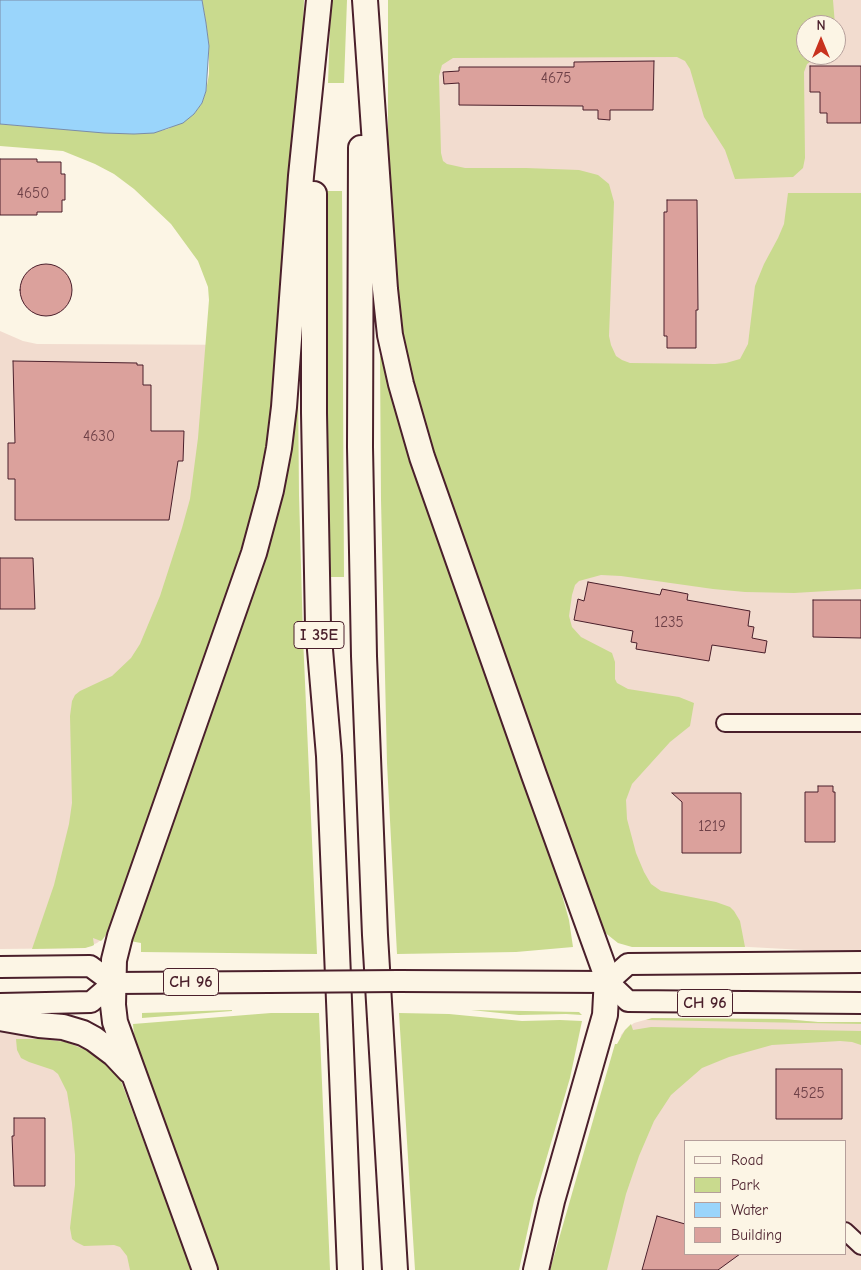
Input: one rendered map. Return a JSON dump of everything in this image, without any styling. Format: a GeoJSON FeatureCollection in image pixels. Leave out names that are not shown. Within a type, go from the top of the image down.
{"type":"FeatureCollection","features":[{"type":"Feature","properties":{"kind":"highway"},"geometry":{"type":"LineString","coordinates":[[205,1270],[114,1018],[114,960],[118,942],[254,553],[271,490],[284,407],[301,176],[319,0]]}},
{"type":"Feature","properties":{"kind":"highway","name":"I 35E"},"geometry":{"type":"LineString","coordinates":[[319,0],[313,351],[315,519],[318,626],[330,774],[350,1270]]}},
{"type":"Feature","properties":{"kind":"highway"},"geometry":{"type":"LineString","coordinates":[[365,0],[385,289],[390,335],[400,384],[422,457],[534,775],[604,964],[608,982],[606,1015],[552,1201],[536,1270]]}},
{"type":"Feature","properties":{"kind":"highway","name":"I 35E"},"geometry":{"type":"LineString","coordinates":[[365,0],[360,324],[364,630],[375,935],[395,1270]]}},
{"type":"Feature","properties":{"kind":"highway"},"geometry":{"type":"LineString","coordinates":[[0,1018],[39,1026],[63,1027],[87,1034],[114,1054],[135,1077]]}},
{"type":"Feature","properties":{"kind":"main road","name":"CH 96"},"geometry":{"type":"LineString","coordinates":[[113,983],[608,982],[628,964],[861,962]]}},
{"type":"Feature","properties":{"kind":"main road"},"geometry":{"type":"LineString","coordinates":[[0,967],[90,966],[113,983],[91,1002],[0,1004]]}},
{"type":"Feature","properties":{"kind":"main road","name":"CH 96"},"geometry":{"type":"LineString","coordinates":[[608,982],[628,1001],[861,1003]]}},
{"type":"Feature","properties":{"kind":"street"},"geometry":{"type":"LineString","coordinates":[[725,723],[861,723]]}},
{"type":"Feature","properties":{"kind":"street"},"geometry":{"type":"LineString","coordinates":[[846,1232],[861,1246]]}},
{"type":"Feature","properties":{"kind":"shaded area"},"geometry":{"type":"Polygon","coordinates":[[[400,0],[861,0],[861,951],[731,946],[632,947],[400,0]]]}},
{"type":"Feature","properties":{"kind":"shaded area"},"geometry":{"type":"Polygon","coordinates":[[[0,331],[23,341],[37,344],[271,345],[108,934],[97,943],[85,948],[0,949],[0,331]]]}},
{"type":"Feature","properties":{"kind":"shaded area"},"geometry":{"type":"Polygon","coordinates":[[[652,1018],[783,1019],[818,1022],[861,1022],[861,1270],[584,1270],[621,1035],[634,1023],[652,1018]]]}},
{"type":"Feature","properties":{"kind":"shaded area"},"geometry":{"type":"Polygon","coordinates":[[[0,1029],[87,1041],[157,1270],[0,1270],[0,1029]]]}},
{"type":"Feature","properties":{"kind":"green space"},"geometry":{"type":"Polygon","coordinates":[[[202,0],[304,0],[302,60],[273,420],[255,516],[116,919],[101,941],[93,938],[94,945],[92,946],[85,948],[32,949],[54,885],[69,824],[72,803],[70,716],[72,701],[80,691],[112,676],[131,658],[140,644],[160,596],[190,499],[198,438],[209,300],[208,287],[198,261],[171,224],[134,189],[114,174],[63,151],[0,146],[0,124],[134,134],[168,129],[194,114],[202,103],[209,74],[209,46],[202,0]]]}},
{"type":"Feature","properties":{"kind":"green space"},"geometry":{"type":"Polygon","coordinates":[[[331,0],[347,0],[344,83],[328,83],[331,0]]]}},
{"type":"Feature","properties":{"kind":"green space"},"geometry":{"type":"Polygon","coordinates":[[[388,0],[833,0],[834,15],[796,15],[796,65],[807,65],[804,72],[805,158],[803,168],[793,177],[735,179],[725,150],[704,117],[690,69],[685,61],[677,57],[453,58],[442,65],[439,76],[441,153],[443,161],[447,164],[465,168],[579,170],[598,175],[609,184],[614,202],[609,336],[616,356],[630,363],[715,364],[740,359],[748,344],[755,286],[784,224],[788,193],[861,193],[861,589],[794,593],[745,592],[601,575],[579,581],[575,585],[572,595],[569,616],[572,627],[581,637],[612,653],[617,683],[628,689],[679,697],[694,703],[690,726],[670,742],[632,784],[626,800],[627,819],[636,853],[651,884],[661,891],[716,902],[730,907],[740,921],[745,947],[632,947],[618,943],[603,931],[439,486],[402,360],[388,179],[388,0]]]}},
{"type":"Feature","properties":{"kind":"green space"},"geometry":{"type":"Polygon","coordinates":[[[326,191],[342,191],[344,577],[328,577],[326,482],[326,191]]]}},
{"type":"Feature","properties":{"kind":"green space"},"geometry":{"type":"Polygon","coordinates":[[[382,355],[392,397],[410,456],[552,859],[569,920],[573,947],[516,952],[397,954],[387,763],[381,500],[380,356],[382,355]]]}},
{"type":"Feature","properties":{"kind":"green space"},"geometry":{"type":"Polygon","coordinates":[[[298,379],[303,637],[317,954],[141,952],[141,943],[130,941],[298,379]]]}},
{"type":"Feature","properties":{"kind":"green space"},"geometry":{"type":"Polygon","coordinates":[[[471,1010],[579,1012],[582,1015],[519,1015],[471,1010]]]}},
{"type":"Feature","properties":{"kind":"green space"},"geometry":{"type":"Polygon","coordinates":[[[232,1011],[142,1018],[142,1013],[232,1011]]]}},
{"type":"Feature","properties":{"kind":"green space"},"geometry":{"type":"Polygon","coordinates":[[[271,1013],[319,1013],[330,1270],[215,1270],[141,1066],[134,1035],[133,1024],[271,1013]]]}},
{"type":"Feature","properties":{"kind":"green space"},"geometry":{"type":"Polygon","coordinates":[[[399,1013],[449,1014],[522,1021],[582,1021],[570,1078],[534,1201],[519,1270],[415,1270],[399,1013]]]}},
{"type":"Feature","properties":{"kind":"green space"},"geometry":{"type":"Polygon","coordinates":[[[652,1018],[783,1019],[818,1022],[861,1022],[861,1024],[646,1020],[652,1018]]]}},
{"type":"Feature","properties":{"kind":"green space"},"geometry":{"type":"Polygon","coordinates":[[[631,1024],[633,1030],[651,1027],[861,1031],[861,1045],[840,1041],[772,1045],[729,1057],[702,1068],[671,1095],[654,1121],[626,1194],[607,1270],[550,1270],[615,1044],[617,1044],[631,1024]]]}},
{"type":"Feature","properties":{"kind":"green space"},"geometry":{"type":"Polygon","coordinates":[[[16,1039],[66,1042],[83,1049],[87,1041],[118,1073],[192,1270],[130,1270],[127,1256],[120,1247],[114,1245],[84,1246],[72,1239],[70,1228],[75,1185],[75,1155],[67,1092],[58,1074],[53,1070],[21,1058],[17,1050],[16,1039]]]}},
{"type":"Feature","properties":{"kind":"water"},"geometry":{"type":"Polygon","coordinates":[[[0,0],[202,0],[209,46],[206,91],[202,103],[194,114],[183,123],[154,133],[104,133],[0,124],[0,0]]]}},
{"type":"Feature","properties":{"kind":"building"},"geometry":{"type":"Polygon","coordinates":[[[654,61],[653,110],[610,110],[610,120],[598,119],[598,110],[583,110],[583,106],[459,105],[459,83],[444,84],[443,72],[459,71],[459,67],[574,67],[574,62],[654,61]]]}},
{"type":"Feature","properties":{"kind":"building"},"geometry":{"type":"Polygon","coordinates":[[[810,66],[861,66],[861,123],[827,123],[827,113],[820,113],[820,92],[810,92],[810,66]]]}},
{"type":"Feature","properties":{"kind":"building"},"geometry":{"type":"Polygon","coordinates":[[[0,159],[37,159],[37,162],[61,162],[61,174],[65,174],[65,200],[62,200],[62,212],[37,212],[37,215],[0,215],[0,159]]]}},
{"type":"Feature","properties":{"kind":"building"},"geometry":{"type":"Polygon","coordinates":[[[667,200],[697,200],[698,310],[696,310],[696,348],[667,348],[667,336],[664,336],[664,212],[667,212],[667,200]]]}},
{"type":"Feature","properties":{"kind":"building"},"geometry":{"type":"Polygon","coordinates":[[[41,264],[51,264],[65,271],[72,285],[72,295],[65,309],[51,316],[41,316],[31,312],[24,305],[20,295],[20,285],[24,275],[31,268],[41,264]]]}},
{"type":"Feature","properties":{"kind":"building"},"geometry":{"type":"Polygon","coordinates":[[[13,361],[137,363],[137,365],[143,365],[143,385],[151,385],[151,431],[184,431],[183,461],[178,461],[169,520],[15,520],[15,479],[8,479],[8,443],[15,443],[13,361]]]}},
{"type":"Feature","properties":{"kind":"building"},"geometry":{"type":"Polygon","coordinates":[[[0,558],[33,558],[35,609],[0,609],[0,558]]]}},
{"type":"Feature","properties":{"kind":"building"},"geometry":{"type":"Polygon","coordinates":[[[588,582],[660,595],[662,589],[688,594],[687,600],[750,611],[748,626],[754,627],[752,638],[767,641],[765,653],[712,645],[709,661],[636,649],[637,643],[631,642],[633,631],[574,620],[578,599],[584,601],[588,582]]]}},
{"type":"Feature","properties":{"kind":"building"},"geometry":{"type":"Polygon","coordinates":[[[813,600],[861,600],[861,638],[813,637],[813,600]]]}},
{"type":"Feature","properties":{"kind":"building"},"geometry":{"type":"Polygon","coordinates":[[[818,786],[833,786],[833,792],[835,792],[835,842],[805,842],[805,792],[818,792],[818,786]]]}},
{"type":"Feature","properties":{"kind":"building"},"geometry":{"type":"Polygon","coordinates":[[[672,793],[741,793],[741,853],[682,853],[682,802],[672,793]]]}},
{"type":"Feature","properties":{"kind":"building"},"geometry":{"type":"Polygon","coordinates":[[[776,1069],[842,1069],[842,1119],[776,1119],[776,1069]]]}},
{"type":"Feature","properties":{"kind":"building"},"geometry":{"type":"Polygon","coordinates":[[[14,1118],[45,1118],[45,1186],[14,1186],[12,1136],[14,1136],[14,1118]]]}},
{"type":"Feature","properties":{"kind":"building"},"geometry":{"type":"Polygon","coordinates":[[[657,1216],[684,1224],[684,1255],[739,1255],[718,1270],[642,1270],[657,1216]]]}}]}
